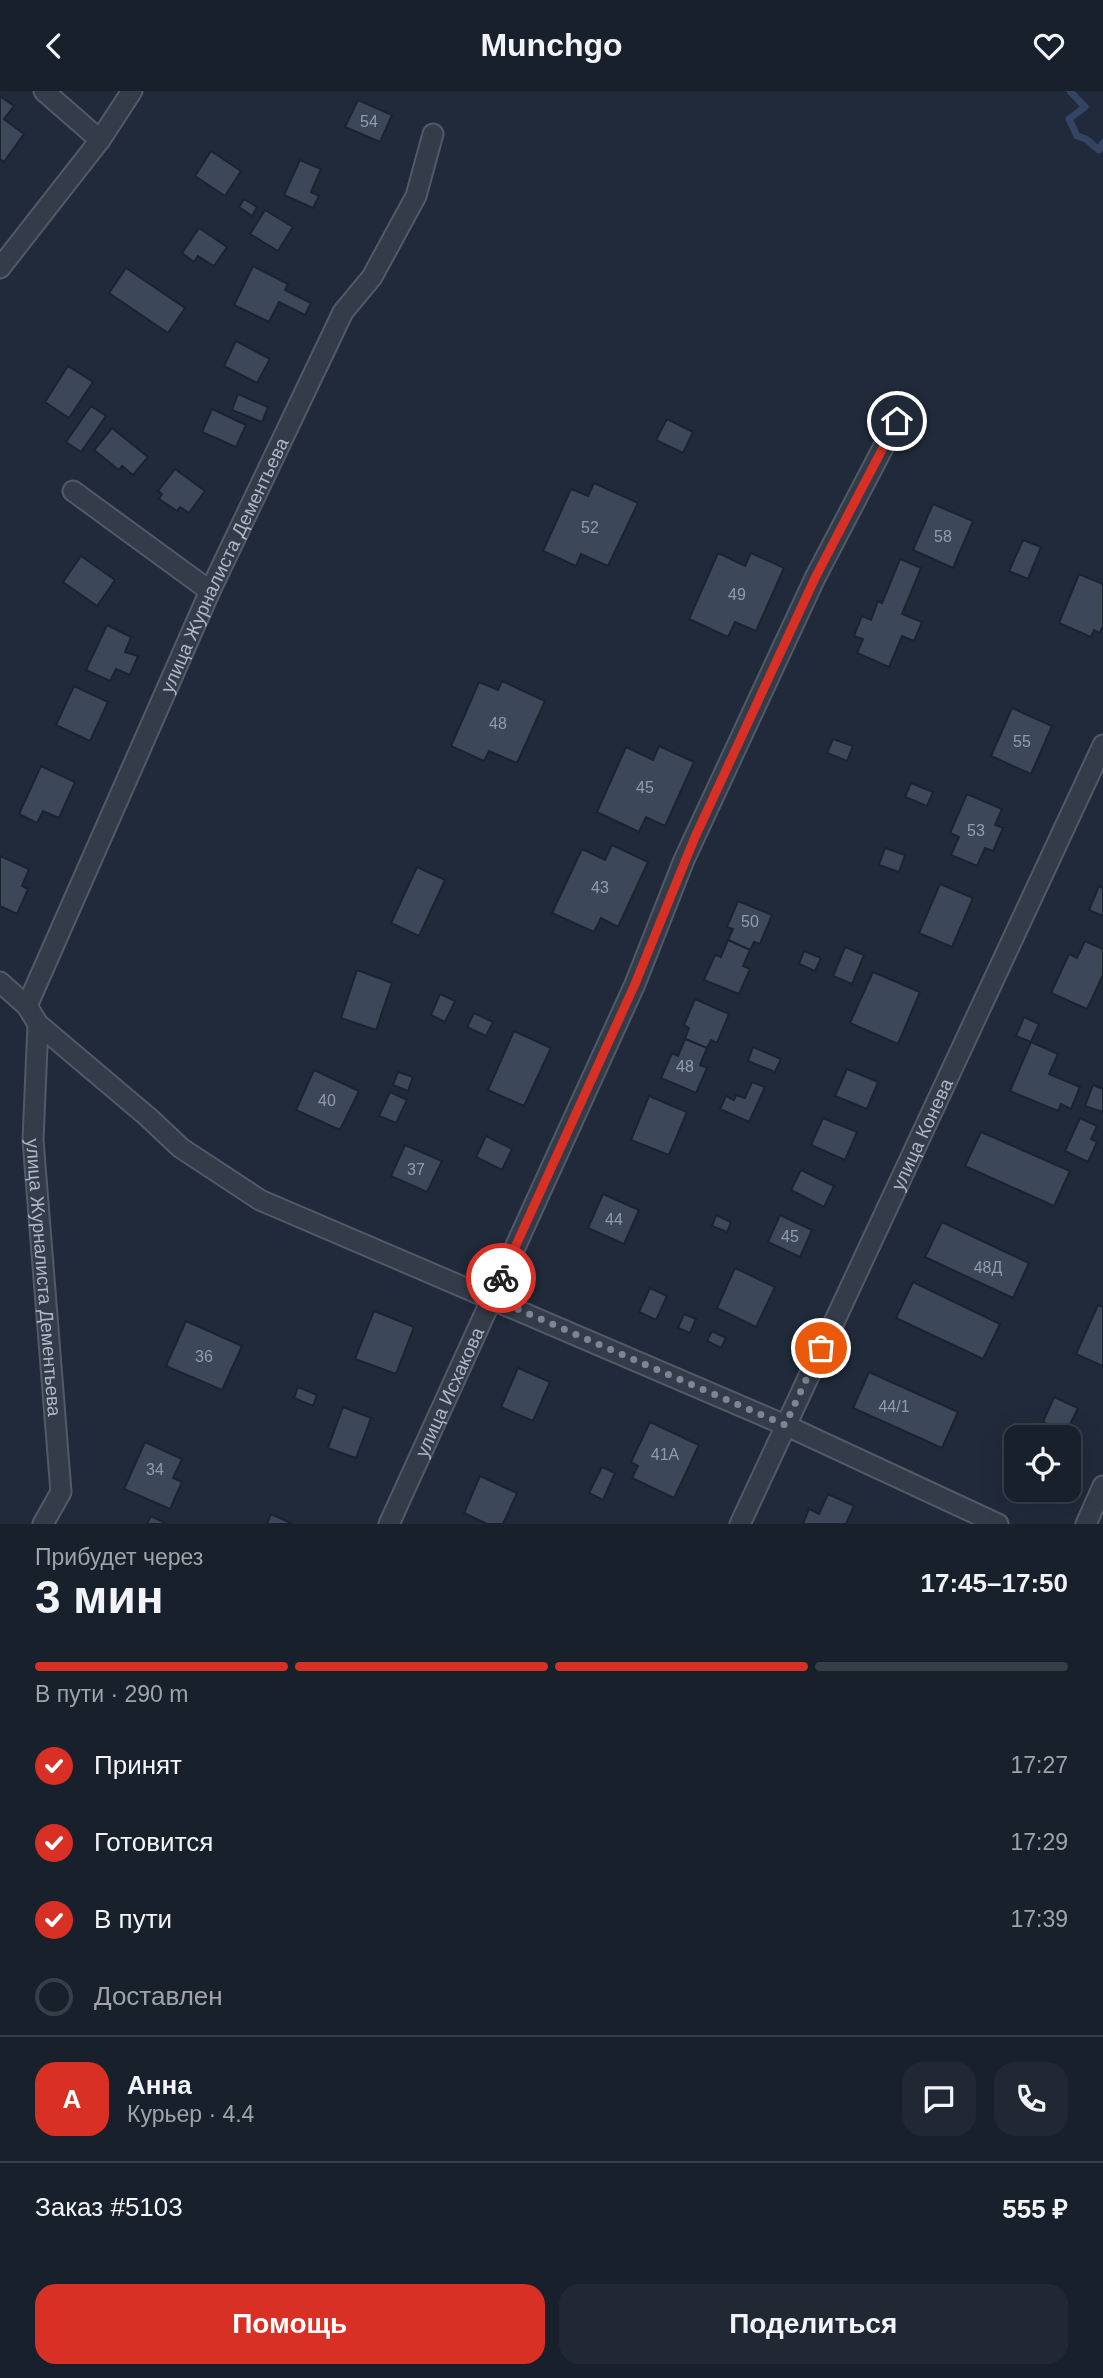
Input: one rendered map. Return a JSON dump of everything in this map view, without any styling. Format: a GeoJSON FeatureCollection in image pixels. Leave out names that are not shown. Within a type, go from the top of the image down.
{"type":"FeatureCollection","features":[{"type":"Feature","properties":{"kind":"street"},"geometry":{"type":"LineString","coordinates":[[44,91],[100,139]]}},
{"type":"Feature","properties":{"kind":"street"},"geometry":{"type":"LineString","coordinates":[[0,268],[100,139],[132,91]]}},
{"type":"Feature","properties":{"kind":"street","name":"улица Журналиста Дементьева"},"geometry":{"type":"LineString","coordinates":[[27,1006],[210,591],[343,311],[372,277],[416,195],[433,134]]}},
{"type":"Feature","properties":{"kind":"street","name":"улица Исхакова"},"geometry":{"type":"LineString","coordinates":[[389,1524],[635,984],[695,836],[815,578],[897,421]]}},
{"type":"Feature","properties":{"kind":"street"},"geometry":{"type":"LineString","coordinates":[[73,491],[210,591]]}},
{"type":"Feature","properties":{"kind":"street","name":"улица Конева"},"geometry":{"type":"LineString","coordinates":[[740,1524],[1103,745]]}},
{"type":"Feature","properties":{"kind":"street"},"geometry":{"type":"LineString","coordinates":[[0,982],[27,1006],[38,1024],[181,1148],[260,1200],[785,1425],[998,1524]]}},
{"type":"Feature","properties":{"kind":"street","name":"улица Журналиста Дементьева"},"geometry":{"type":"LineString","coordinates":[[38,1024],[33,1140],[61,1492],[43,1524]]}},
{"type":"Feature","properties":{"kind":"street"},"geometry":{"type":"LineString","coordinates":[[1086,1524],[1103,1486]]}},
{"type":"Feature","properties":{"kind":"building"},"geometry":{"type":"Polygon","coordinates":[[[0,96],[14,106],[4,119],[24,134],[4,162],[0,159],[0,96]]]}},
{"type":"Feature","properties":{"kind":"building"},"geometry":{"type":"Polygon","coordinates":[[[358,100],[392,115],[380,142],[345,127],[358,100]]]}},
{"type":"Feature","properties":{"kind":"building"},"geometry":{"type":"Polygon","coordinates":[[[211,151],[241,171],[225,196],[195,176],[211,151]]]}},
{"type":"Feature","properties":{"kind":"building"},"geometry":{"type":"Polygon","coordinates":[[[300,160],[321,169],[311,192],[319,196],[313,208],[284,195],[300,160]]]}},
{"type":"Feature","properties":{"kind":"building"},"geometry":{"type":"Polygon","coordinates":[[[244,199],[257,207],[252,216],[239,207],[244,199]]]}},
{"type":"Feature","properties":{"kind":"building"},"geometry":{"type":"Polygon","coordinates":[[[265,210],[293,227],[278,251],[250,234],[265,210]]]}},
{"type":"Feature","properties":{"kind":"building"},"geometry":{"type":"Polygon","coordinates":[[[199,228],[227,247],[214,266],[198,256],[194,262],[182,253],[199,228]]]}},
{"type":"Feature","properties":{"kind":"building"},"geometry":{"type":"Polygon","coordinates":[[[253,266],[288,284],[285,290],[311,303],[305,315],[279,302],[269,322],[234,305],[253,266]]]}},
{"type":"Feature","properties":{"kind":"building"},"geometry":{"type":"Polygon","coordinates":[[[126,268],[185,308],[168,333],[109,293],[126,268]]]}},
{"type":"Feature","properties":{"kind":"building"},"geometry":{"type":"Polygon","coordinates":[[[236,341],[270,359],[257,383],[224,366],[236,341]]]}},
{"type":"Feature","properties":{"kind":"building"},"geometry":{"type":"Polygon","coordinates":[[[68,366],[93,382],[69,418],[45,402],[68,366]]]}},
{"type":"Feature","properties":{"kind":"building"},"geometry":{"type":"Polygon","coordinates":[[[238,394],[268,407],[262,422],[232,410],[238,394]]]}},
{"type":"Feature","properties":{"kind":"building"},"geometry":{"type":"Polygon","coordinates":[[[91,406],[106,416],[81,452],[66,442],[91,406]]]}},
{"type":"Feature","properties":{"kind":"building"},"geometry":{"type":"Polygon","coordinates":[[[212,409],[246,425],[236,447],[202,432],[212,409]]]}},
{"type":"Feature","properties":{"kind":"building"},"geometry":{"type":"Polygon","coordinates":[[[667,419],[693,432],[683,453],[656,440],[667,419]]]}},
{"type":"Feature","properties":{"kind":"building"},"geometry":{"type":"Polygon","coordinates":[[[112,428],[148,457],[133,475],[122,466],[119,470],[94,450],[112,428]]]}},
{"type":"Feature","properties":{"kind":"building"},"geometry":{"type":"Polygon","coordinates":[[[175,469],[205,491],[189,513],[180,507],[177,511],[159,499],[162,494],[158,491],[175,469]]]}},
{"type":"Feature","properties":{"kind":"building"},"geometry":{"type":"Polygon","coordinates":[[[594,483],[638,503],[608,566],[581,554],[576,566],[543,551],[571,489],[588,496],[594,483]]]}},
{"type":"Feature","properties":{"kind":"building"},"geometry":{"type":"Polygon","coordinates":[[[933,504],[973,521],[953,568],[913,550],[933,504]]]}},
{"type":"Feature","properties":{"kind":"building"},"geometry":{"type":"Polygon","coordinates":[[[1023,540],[1041,547],[1028,579],[1009,571],[1023,540]]]}},
{"type":"Feature","properties":{"kind":"building"},"geometry":{"type":"Polygon","coordinates":[[[718,553],[745,566],[751,553],[784,568],[756,631],[735,622],[728,637],[689,619],[718,553]]]}},
{"type":"Feature","properties":{"kind":"building"},"geometry":{"type":"Polygon","coordinates":[[[81,556],[115,580],[97,606],[63,582],[81,556]]]}},
{"type":"Feature","properties":{"kind":"building"},"geometry":{"type":"Polygon","coordinates":[[[900,559],[921,568],[902,614],[922,622],[914,641],[902,636],[889,667],[857,653],[863,639],[854,636],[862,616],[871,620],[878,601],[882,603],[900,559]]]}},
{"type":"Feature","properties":{"kind":"building"},"geometry":{"type":"Polygon","coordinates":[[[1079,574],[1103,584],[1103,626],[1100,633],[1094,630],[1091,637],[1059,623],[1079,574]]]}},
{"type":"Feature","properties":{"kind":"building"},"geometry":{"type":"Polygon","coordinates":[[[107,625],[131,637],[125,652],[138,656],[130,675],[116,669],[110,681],[86,670],[107,625]]]}},
{"type":"Feature","properties":{"kind":"building"},"geometry":{"type":"Polygon","coordinates":[[[502,681],[545,701],[517,763],[489,751],[484,761],[451,746],[479,682],[498,690],[502,681]]]}},
{"type":"Feature","properties":{"kind":"building"},"geometry":{"type":"Polygon","coordinates":[[[74,686],[108,702],[90,741],[56,725],[74,686]]]}},
{"type":"Feature","properties":{"kind":"building"},"geometry":{"type":"Polygon","coordinates":[[[1012,708],[1052,726],[1031,774],[991,756],[1012,708]]]}},
{"type":"Feature","properties":{"kind":"building"},"geometry":{"type":"Polygon","coordinates":[[[833,739],[853,746],[847,761],[827,753],[833,739]]]}},
{"type":"Feature","properties":{"kind":"building"},"geometry":{"type":"Polygon","coordinates":[[[659,746],[694,762],[665,826],[646,817],[639,832],[597,812],[626,747],[653,760],[659,746]]]}},
{"type":"Feature","properties":{"kind":"building"},"geometry":{"type":"Polygon","coordinates":[[[41,766],[75,782],[59,818],[43,811],[37,823],[19,814],[41,766]]]}},
{"type":"Feature","properties":{"kind":"building"},"geometry":{"type":"Polygon","coordinates":[[[911,783],[933,792],[927,806],[905,797],[911,783]]]}},
{"type":"Feature","properties":{"kind":"building"},"geometry":{"type":"Polygon","coordinates":[[[967,794],[1002,809],[995,825],[1003,828],[993,851],[985,848],[977,866],[951,855],[959,837],[950,833],[967,794]]]}},
{"type":"Feature","properties":{"kind":"building"},"geometry":{"type":"Polygon","coordinates":[[[612,845],[648,862],[618,927],[601,918],[594,932],[552,913],[582,849],[605,860],[612,845]]]}},
{"type":"Feature","properties":{"kind":"building"},"geometry":{"type":"Polygon","coordinates":[[[885,848],[905,855],[899,872],[879,865],[885,848]]]}},
{"type":"Feature","properties":{"kind":"building"},"geometry":{"type":"Polygon","coordinates":[[[0,856],[29,869],[22,886],[28,889],[17,914],[0,906],[0,856]]]}},
{"type":"Feature","properties":{"kind":"building"},"geometry":{"type":"Polygon","coordinates":[[[417,867],[445,880],[419,936],[391,923],[417,867]]]}},
{"type":"Feature","properties":{"kind":"building"},"geometry":{"type":"Polygon","coordinates":[[[940,884],[973,898],[952,947],[919,933],[940,884]]]}},
{"type":"Feature","properties":{"kind":"building"},"geometry":{"type":"Polygon","coordinates":[[[1099,886],[1103,888],[1103,916],[1089,910],[1099,886]]]}},
{"type":"Feature","properties":{"kind":"building"},"geometry":{"type":"Polygon","coordinates":[[[738,901],[772,915],[760,944],[754,942],[750,950],[728,940],[733,929],[727,927],[738,901]]]}},
{"type":"Feature","properties":{"kind":"building"},"geometry":{"type":"Polygon","coordinates":[[[728,940],[750,950],[743,966],[750,969],[739,994],[704,980],[715,955],[721,957],[728,940]]]}},
{"type":"Feature","properties":{"kind":"building"},"geometry":{"type":"Polygon","coordinates":[[[1085,941],[1103,949],[1103,975],[1087,1009],[1051,993],[1069,954],[1077,958],[1085,941]]]}},
{"type":"Feature","properties":{"kind":"building"},"geometry":{"type":"Polygon","coordinates":[[[845,947],[864,955],[852,984],[833,976],[845,947]]]}},
{"type":"Feature","properties":{"kind":"building"},"geometry":{"type":"Polygon","coordinates":[[[804,951],[821,958],[815,971],[799,964],[804,951]]]}},
{"type":"Feature","properties":{"kind":"building"},"geometry":{"type":"Polygon","coordinates":[[[357,970],[392,983],[376,1030],[341,1018],[357,970]]]}},
{"type":"Feature","properties":{"kind":"building"},"geometry":{"type":"Polygon","coordinates":[[[873,972],[920,992],[898,1044],[850,1023],[873,972]]]}},
{"type":"Feature","properties":{"kind":"building"},"geometry":{"type":"Polygon","coordinates":[[[440,994],[455,1001],[445,1022],[431,1015],[440,994]]]}},
{"type":"Feature","properties":{"kind":"building"},"geometry":{"type":"Polygon","coordinates":[[[695,999],[729,1014],[717,1043],[711,1040],[707,1048],[685,1039],[689,1028],[684,1025],[695,999]]]}},
{"type":"Feature","properties":{"kind":"building"},"geometry":{"type":"Polygon","coordinates":[[[474,1013],[493,1022],[486,1036],[467,1027],[474,1013]]]}},
{"type":"Feature","properties":{"kind":"building"},"geometry":{"type":"Polygon","coordinates":[[[1024,1017],[1039,1024],[1031,1042],[1016,1036],[1024,1017]]]}},
{"type":"Feature","properties":{"kind":"building"},"geometry":{"type":"Polygon","coordinates":[[[514,1031],[551,1048],[524,1106],[488,1090],[514,1031]]]}},
{"type":"Feature","properties":{"kind":"building"},"geometry":{"type":"Polygon","coordinates":[[[685,1039],[707,1048],[700,1065],[707,1068],[696,1093],[661,1078],[672,1053],[678,1056],[685,1039]]]}},
{"type":"Feature","properties":{"kind":"building"},"geometry":{"type":"Polygon","coordinates":[[[1031,1042],[1058,1054],[1049,1074],[1080,1087],[1071,1109],[1061,1104],[1058,1111],[1010,1091],[1031,1042]]]}},
{"type":"Feature","properties":{"kind":"building"},"geometry":{"type":"Polygon","coordinates":[[[753,1047],[781,1059],[775,1072],[748,1061],[753,1047]]]}},
{"type":"Feature","properties":{"kind":"building"},"geometry":{"type":"Polygon","coordinates":[[[847,1069],[878,1082],[867,1109],[835,1096],[847,1069]]]}},
{"type":"Feature","properties":{"kind":"building"},"geometry":{"type":"Polygon","coordinates":[[[314,1070],[359,1091],[340,1130],[296,1110],[314,1070]]]}},
{"type":"Feature","properties":{"kind":"building"},"geometry":{"type":"Polygon","coordinates":[[[398,1072],[413,1077],[408,1091],[393,1085],[398,1072]]]}},
{"type":"Feature","properties":{"kind":"building"},"geometry":{"type":"Polygon","coordinates":[[[752,1082],[765,1087],[749,1122],[720,1109],[726,1096],[734,1100],[736,1095],[745,1098],[752,1082]]]}},
{"type":"Feature","properties":{"kind":"building"},"geometry":{"type":"Polygon","coordinates":[[[1093,1085],[1103,1089],[1103,1112],[1085,1106],[1093,1085]]]}},
{"type":"Feature","properties":{"kind":"building"},"geometry":{"type":"Polygon","coordinates":[[[390,1092],[407,1100],[396,1123],[379,1116],[390,1092]]]}},
{"type":"Feature","properties":{"kind":"building"},"geometry":{"type":"Polygon","coordinates":[[[649,1096],[687,1112],[669,1155],[631,1140],[649,1096]]]}},
{"type":"Feature","properties":{"kind":"building"},"geometry":{"type":"Polygon","coordinates":[[[823,1118],[857,1132],[845,1160],[811,1145],[823,1118]]]}},
{"type":"Feature","properties":{"kind":"building"},"geometry":{"type":"Polygon","coordinates":[[[1080,1118],[1097,1126],[1091,1139],[1097,1142],[1088,1162],[1065,1151],[1080,1118]]]}},
{"type":"Feature","properties":{"kind":"building"},"geometry":{"type":"Polygon","coordinates":[[[981,1132],[1070,1171],[1054,1206],[965,1166],[981,1132]]]}},
{"type":"Feature","properties":{"kind":"building"},"geometry":{"type":"Polygon","coordinates":[[[486,1136],[512,1149],[502,1170],[476,1157],[486,1136]]]}},
{"type":"Feature","properties":{"kind":"building"},"geometry":{"type":"Polygon","coordinates":[[[405,1145],[442,1161],[427,1192],[391,1176],[405,1145]]]}},
{"type":"Feature","properties":{"kind":"building"},"geometry":{"type":"Polygon","coordinates":[[[801,1170],[834,1186],[824,1207],[791,1190],[801,1170]]]}},
{"type":"Feature","properties":{"kind":"building"},"geometry":{"type":"Polygon","coordinates":[[[603,1194],[639,1210],[624,1244],[588,1228],[603,1194]]]}},
{"type":"Feature","properties":{"kind":"building"},"geometry":{"type":"Polygon","coordinates":[[[716,1215],[731,1222],[727,1232],[712,1226],[716,1215]]]}},
{"type":"Feature","properties":{"kind":"building"},"geometry":{"type":"Polygon","coordinates":[[[780,1215],[812,1230],[800,1257],[768,1242],[780,1215]]]}},
{"type":"Feature","properties":{"kind":"building"},"geometry":{"type":"Polygon","coordinates":[[[942,1222],[1029,1263],[1013,1298],[925,1257],[942,1222]]]}},
{"type":"Feature","properties":{"kind":"building"},"geometry":{"type":"Polygon","coordinates":[[[735,1268],[775,1287],[756,1327],[717,1308],[735,1268]]]}},
{"type":"Feature","properties":{"kind":"building"},"geometry":{"type":"Polygon","coordinates":[[[913,1282],[1000,1324],[983,1359],[896,1318],[913,1282]]]}},
{"type":"Feature","properties":{"kind":"building"},"geometry":{"type":"Polygon","coordinates":[[[650,1288],[667,1296],[656,1320],[639,1312],[650,1288]]]}},
{"type":"Feature","properties":{"kind":"building"},"geometry":{"type":"Polygon","coordinates":[[[1098,1305],[1103,1307],[1103,1366],[1076,1354],[1098,1305]]]}},
{"type":"Feature","properties":{"kind":"building"},"geometry":{"type":"Polygon","coordinates":[[[374,1311],[414,1327],[396,1374],[355,1359],[374,1311]]]}},
{"type":"Feature","properties":{"kind":"building"},"geometry":{"type":"Polygon","coordinates":[[[684,1314],[696,1319],[690,1333],[678,1328],[684,1314]]]}},
{"type":"Feature","properties":{"kind":"building"},"geometry":{"type":"Polygon","coordinates":[[[186,1321],[242,1346],[222,1390],[166,1366],[186,1321]]]}},
{"type":"Feature","properties":{"kind":"building"},"geometry":{"type":"Polygon","coordinates":[[[712,1331],[726,1338],[721,1348],[707,1341],[712,1331]]]}},
{"type":"Feature","properties":{"kind":"building"},"geometry":{"type":"Polygon","coordinates":[[[518,1368],[550,1382],[533,1421],[501,1407],[518,1368]]]}},
{"type":"Feature","properties":{"kind":"building"},"geometry":{"type":"Polygon","coordinates":[[[869,1372],[958,1412],[942,1448],[853,1408],[869,1372]]]}},
{"type":"Feature","properties":{"kind":"building"},"geometry":{"type":"Polygon","coordinates":[[[298,1387],[317,1395],[313,1406],[294,1398],[298,1387]]]}},
{"type":"Feature","properties":{"kind":"building"},"geometry":{"type":"Polygon","coordinates":[[[1054,1397],[1078,1408],[1070,1425],[1049,1425],[1043,1422],[1054,1397]]]}},
{"type":"Feature","properties":{"kind":"building"},"geometry":{"type":"Polygon","coordinates":[[[343,1407],[371,1418],[356,1458],[328,1448],[343,1407]]]}},
{"type":"Feature","properties":{"kind":"building"},"geometry":{"type":"Polygon","coordinates":[[[650,1422],[699,1445],[674,1498],[632,1478],[638,1466],[631,1462],[650,1422]]]}},
{"type":"Feature","properties":{"kind":"building"},"geometry":{"type":"Polygon","coordinates":[[[145,1442],[182,1459],[173,1478],[182,1482],[170,1509],[124,1489],[145,1442]]]}},
{"type":"Feature","properties":{"kind":"building"},"geometry":{"type":"Polygon","coordinates":[[[602,1467],[615,1473],[603,1500],[589,1493],[602,1467]]]}},
{"type":"Feature","properties":{"kind":"building"},"geometry":{"type":"Polygon","coordinates":[[[480,1476],[517,1493],[503,1524],[487,1524],[464,1513],[480,1476]]]}},
{"type":"Feature","properties":{"kind":"building"},"geometry":{"type":"Polygon","coordinates":[[[828,1494],[854,1506],[846,1524],[803,1524],[809,1509],[819,1514],[828,1494]]]}},
{"type":"Feature","properties":{"kind":"building"},"geometry":{"type":"Polygon","coordinates":[[[271,1514],[293,1524],[267,1524],[271,1514]]]}},
{"type":"Feature","properties":{"kind":"building"},"geometry":{"type":"Polygon","coordinates":[[[151,1516],[167,1524],[147,1524],[151,1516]]]}},
{"type":"Feature","properties":{"kind":"waterway"},"geometry":{"type":"LineString","coordinates":[[1070,91],[1085,107],[1069,119],[1077,136],[1086,139],[1099,150],[1103,143]]}},
{"type":"Feature","properties":{"kind":"way so far"},"geometry":{"type":"LineString","coordinates":[[501,1278],[492,1298],[785,1425],[821,1348]]}},
{"type":"Feature","properties":{"kind":"route"},"geometry":{"type":"LineString","coordinates":[[501,1278],[635,984],[684,860],[815,578],[897,421]]}}]}
